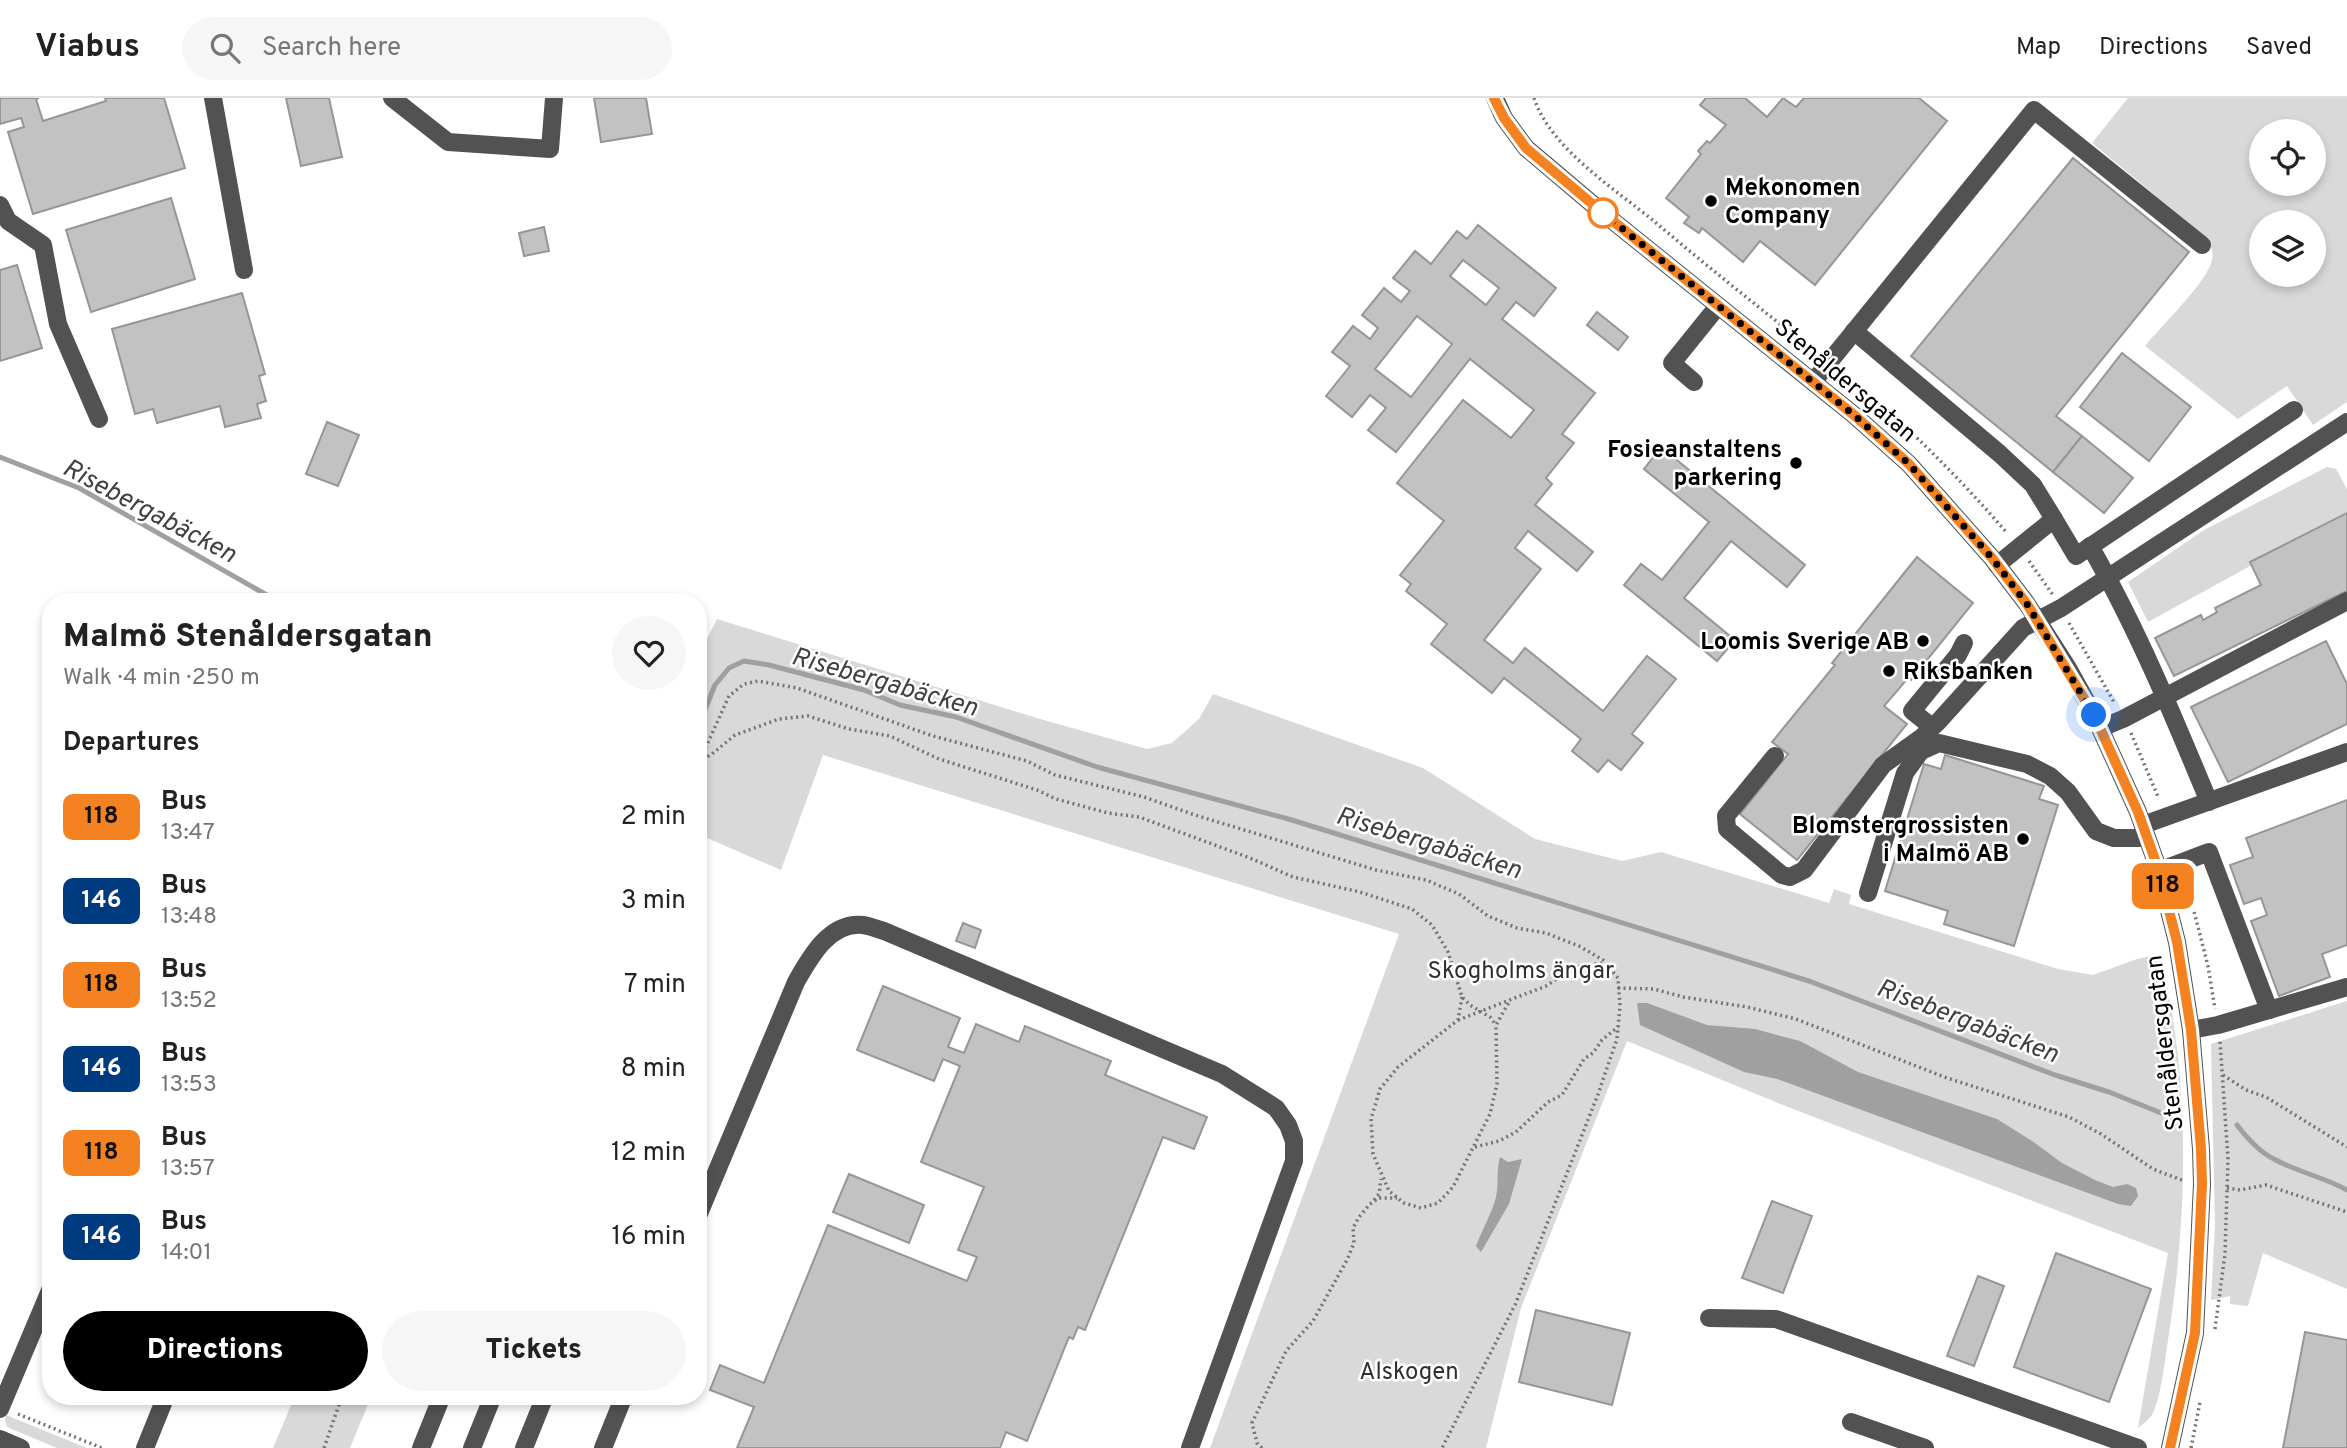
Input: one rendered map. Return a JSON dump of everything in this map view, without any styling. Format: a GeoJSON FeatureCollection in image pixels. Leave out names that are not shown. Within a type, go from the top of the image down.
{"type":"FeatureCollection","features":[{"type":"Feature","properties":{"kind":"street"},"geometry":{"type":"LineString","coordinates":[[213,98],[244,270]]}},
{"type":"Feature","properties":{"kind":"street"},"geometry":{"type":"LineString","coordinates":[[392,98],[448,142],[550,149],[554,98]]}},
{"type":"Feature","properties":{"kind":"street","name":"Stenåldersgatan"},"geometry":{"type":"LineString","coordinates":[[1494,98],[1504,118],[1526,148],[1813,382],[1909,464],[1997,565],[2037,620],[2068,668],[2101,729],[2145,831],[2159,871],[2177,942],[2191,1030],[2202,1184],[2195,1333],[2170,1448]]}},
{"type":"Feature","properties":{"kind":"street"},"geometry":{"type":"LineString","coordinates":[[1813,382],[2034,110],[2202,245]]}},
{"type":"Feature","properties":{"kind":"street"},"geometry":{"type":"LineString","coordinates":[[0,205],[8,220],[43,245],[58,324],[99,419]]}},
{"type":"Feature","properties":{"kind":"street"},"geometry":{"type":"LineString","coordinates":[[1695,382],[1672,363],[1718,306]]}},
{"type":"Feature","properties":{"kind":"street"},"geometry":{"type":"LineString","coordinates":[[1854,331],[2033,485],[2076,556],[2294,410]]}},
{"type":"Feature","properties":{"kind":"street"},"geometry":{"type":"LineString","coordinates":[[1775,756],[1726,816],[1726,823],[1727,829],[1782,875],[1790,877],[1804,870],[1883,765],[1932,727],[2023,628],[2061,608],[2347,422]]}},
{"type":"Feature","properties":{"kind":"street"},"geometry":{"type":"LineString","coordinates":[[1997,565],[2054,519]]}},
{"type":"Feature","properties":{"kind":"street"},"geometry":{"type":"LineString","coordinates":[[2090,546],[2166,696],[2209,802]]}},
{"type":"Feature","properties":{"kind":"street"},"geometry":{"type":"LineString","coordinates":[[2101,729],[2347,601]]}},
{"type":"Feature","properties":{"kind":"street"},"geometry":{"type":"LineString","coordinates":[[1932,727],[1912,711],[1958,655],[1964,643]]}},
{"type":"Feature","properties":{"kind":"street"},"geometry":{"type":"LineString","coordinates":[[1868,892],[1905,773],[1921,751],[1939,743],[2027,764],[2050,776],[2068,792],[2096,831],[2114,838],[2145,831],[2166,818],[2347,752]]}},
{"type":"Feature","properties":{"kind":"street"},"geometry":{"type":"LineString","coordinates":[[2159,871],[2209,852],[2269,1010]]}},
{"type":"Feature","properties":{"kind":"street"},"geometry":{"type":"LineString","coordinates":[[707,1195],[796,982],[811,955],[828,937],[844,927],[861,925],[884,930],[1222,1074],[1276,1108],[1288,1125],[1294,1141],[1294,1161],[1190,1448]]}},
{"type":"Feature","properties":{"kind":"street"},"geometry":{"type":"LineString","coordinates":[[2191,1030],[2218,1025],[2347,987]]}},
{"type":"Feature","properties":{"kind":"street"},"geometry":{"type":"LineString","coordinates":[[1,1408],[42,1310]]}},
{"type":"Feature","properties":{"kind":"street"},"geometry":{"type":"LineString","coordinates":[[1709,1318],[1776,1319],[2138,1448]]}},
{"type":"Feature","properties":{"kind":"street"},"geometry":{"type":"LineString","coordinates":[[145,1448],[162,1405]]}},
{"type":"Feature","properties":{"kind":"street"},"geometry":{"type":"LineString","coordinates":[[421,1448],[438,1405]]}},
{"type":"Feature","properties":{"kind":"street"},"geometry":{"type":"LineString","coordinates":[[472,1448],[489,1405]]}},
{"type":"Feature","properties":{"kind":"street"},"geometry":{"type":"LineString","coordinates":[[524,1448],[541,1405]]}},
{"type":"Feature","properties":{"kind":"street"},"geometry":{"type":"LineString","coordinates":[[603,1448],[620,1405]]}},
{"type":"Feature","properties":{"kind":"street"},"geometry":{"type":"LineString","coordinates":[[1851,1422],[1925,1448]]}},
{"type":"Feature","properties":{"kind":"street"},"geometry":{"type":"LineString","coordinates":[[0,1439],[21,1448]]}},
{"type":"Feature","properties":{"kind":"path"},"geometry":{"type":"LineString","coordinates":[[1534,98],[1545,123],[1568,150],[1828,362],[1925,444],[1964,483],[2020,549],[2061,608],[2123,719],[2166,818]]}},
{"type":"Feature","properties":{"kind":"path"},"geometry":{"type":"LineString","coordinates":[[707,745],[729,696],[744,684],[758,681],[797,688],[933,736],[1027,761],[1055,775],[1144,797],[1376,870],[1426,880],[1459,894],[1488,916],[1517,928],[1545,933],[1581,947],[1605,963],[1618,978],[1620,1006],[1617,1039],[1515,1305],[1442,1448]]}},
{"type":"Feature","properties":{"kind":"path"},"geometry":{"type":"LineString","coordinates":[[707,757],[735,735],[779,719],[808,716],[849,729],[890,736],[939,759],[1037,790],[1056,799],[1108,813],[1139,817],[1251,858],[1293,877],[1360,892],[1412,909],[1432,925],[1448,952],[1462,997],[1458,1020]]}},
{"type":"Feature","properties":{"kind":"path"},"geometry":{"type":"LineString","coordinates":[[2181,862],[2208,966],[2224,1074],[2228,1159],[2225,1254],[2215,1333]]}},
{"type":"Feature","properties":{"kind":"path"},"geometry":{"type":"LineString","coordinates":[[1509,1002],[1496,1025],[1497,1084],[1490,1114],[1475,1147],[1453,1187],[1438,1203],[1421,1208],[1404,1203],[1389,1191],[1381,1177],[1373,1154],[1371,1119],[1380,1089],[1398,1067],[1458,1020],[1546,986],[1576,968],[1605,963]]}},
{"type":"Feature","properties":{"kind":"path"},"geometry":{"type":"LineString","coordinates":[[1618,988],[1654,989],[1796,1019],[1947,1078],[2069,1117],[2101,1134],[2153,1169],[2186,1182],[2202,1184]]}},
{"type":"Feature","properties":{"kind":"path"},"geometry":{"type":"LineString","coordinates":[[1462,997],[1490,1017],[1496,1025]]}},
{"type":"Feature","properties":{"kind":"path"},"geometry":{"type":"LineString","coordinates":[[1475,1147],[1516,1132],[1548,1102],[1562,1095],[1584,1059],[1618,1027]]}},
{"type":"Feature","properties":{"kind":"path"},"geometry":{"type":"LineString","coordinates":[[2224,1074],[2246,1090],[2266,1097],[2347,1147]]}},
{"type":"Feature","properties":{"kind":"path"},"geometry":{"type":"LineString","coordinates":[[1262,1448],[1257,1443],[1252,1423],[1286,1351],[1313,1321],[1331,1290],[1354,1243],[1353,1228],[1379,1194],[1381,1177]]}},
{"type":"Feature","properties":{"kind":"path"},"geometry":{"type":"LineString","coordinates":[[2227,1188],[2240,1190],[2266,1185],[2347,1212]]}},
{"type":"Feature","properties":{"kind":"path"},"geometry":{"type":"LineString","coordinates":[[1372,1202],[1387,1197],[1398,1198]]}},
{"type":"Feature","properties":{"kind":"path"},"geometry":{"type":"LineString","coordinates":[[2191,1448],[2202,1394]]}},
{"type":"Feature","properties":{"kind":"path"},"geometry":{"type":"LineString","coordinates":[[324,1448],[339,1405]]}},
{"type":"Feature","properties":{"kind":"path"},"geometry":{"type":"LineString","coordinates":[[1,1408],[102,1448]]}},
{"type":"Feature","properties":{"kind":"green space"},"geometry":{"type":"Polygon","coordinates":[[[2128,98],[2347,98],[2347,402],[2313,425],[2287,386],[2238,419],[2145,346],[2204,277],[2213,256],[2206,237],[2092,143],[2128,98]]]}},
{"type":"Feature","properties":{"kind":"green space"},"geometry":{"type":"Polygon","coordinates":[[[2327,467],[2336,469],[2347,489],[2347,513],[2148,622],[2128,582],[2204,530],[2327,467]]]}},
{"type":"Feature","properties":{"kind":"green space","name":"Skogholms ängar"},"geometry":{"type":"Polygon","coordinates":[[[717,619],[1040,719],[1147,749],[1172,743],[1199,719],[1213,694],[1423,768],[1535,839],[1622,861],[1661,852],[1829,903],[1834,889],[1851,895],[1849,904],[2058,969],[2093,975],[2137,959],[2160,954],[2177,1050],[2183,1147],[2180,1244],[2175,1292],[2162,1378],[2153,1413],[2138,1428],[2168,1253],[1788,1107],[1627,1041],[1521,1308],[1486,1448],[1210,1448],[1399,934],[823,755],[781,870],[707,838],[707,639],[717,619]]]}},
{"type":"Feature","properties":{"kind":"green space"},"geometry":{"type":"Polygon","coordinates":[[[2347,1001],[2347,1289],[2263,1253],[2248,1306],[2230,1304],[2230,1296],[2211,1300],[2215,1226],[2211,1044],[2347,1001]]]}},
{"type":"Feature","properties":{"kind":"green space"},"geometry":{"type":"Polygon","coordinates":[[[291,1405],[368,1405],[350,1448],[273,1448],[291,1405]]]}},
{"type":"Feature","properties":{"kind":"green space"},"geometry":{"type":"Polygon","coordinates":[[[6,1415],[87,1448],[57,1448],[7,1427],[6,1415]]]}},
{"type":"Feature","properties":{"kind":"shaded area"},"geometry":{"type":"Polygon","coordinates":[[[1637,1003],[1647,1003],[1707,1025],[1755,1029],[1800,1041],[1858,1072],[1997,1119],[2062,1163],[2113,1187],[2127,1184],[2136,1188],[2138,1196],[2131,1206],[2118,1204],[1777,1079],[1744,1072],[1640,1025],[1637,1003]]]}},
{"type":"Feature","properties":{"kind":"shaded area"},"geometry":{"type":"Polygon","coordinates":[[[1500,1157],[1508,1162],[1522,1159],[1509,1204],[1481,1252],[1476,1246],[1496,1197],[1500,1157]]]}},
{"type":"Feature","properties":{"kind":"building"},"geometry":{"type":"Polygon","coordinates":[[[0,98],[39,98],[36,99],[43,121],[106,101],[105,98],[164,98],[185,168],[33,214],[8,132],[24,127],[21,118],[0,124],[0,98]]]}},
{"type":"Feature","properties":{"kind":"building"},"geometry":{"type":"Polygon","coordinates":[[[286,98],[329,98],[342,157],[301,166],[286,98]]]}},
{"type":"Feature","properties":{"kind":"building"},"geometry":{"type":"Polygon","coordinates":[[[594,98],[646,98],[652,134],[601,142],[594,98]]]}},
{"type":"Feature","properties":{"kind":"building"},"geometry":{"type":"Polygon","coordinates":[[[1706,98],[1745,98],[1767,117],[1783,98],[1796,107],[1804,98],[1919,98],[1947,121],[1815,285],[1760,241],[1743,262],[1702,228],[1699,233],[1684,223],[1689,217],[1666,198],[1701,154],[1698,151],[1707,141],[1710,143],[1726,125],[1700,105],[1706,98]]]}},
{"type":"Feature","properties":{"kind":"building"},"geometry":{"type":"Polygon","coordinates":[[[2073,158],[2189,252],[2056,416],[2082,436],[2053,472],[1911,356],[2073,158]]]}},
{"type":"Feature","properties":{"kind":"building"},"geometry":{"type":"Polygon","coordinates":[[[171,198],[195,279],[91,312],[66,230],[171,198]]]}},
{"type":"Feature","properties":{"kind":"building"},"geometry":{"type":"Polygon","coordinates":[[[1478,225],[1556,288],[1534,316],[1516,302],[1502,319],[1595,393],[1562,434],[1574,443],[1546,478],[1552,484],[1535,505],[1593,552],[1577,571],[1528,531],[1515,548],[1541,569],[1484,640],[1513,663],[1525,648],[1603,711],[1647,656],[1676,679],[1632,734],[1643,743],[1621,770],[1608,760],[1598,772],[1572,751],[1581,739],[1504,678],[1492,693],[1431,644],[1447,624],[1406,591],[1411,584],[1400,575],[1444,521],[1397,483],[1463,400],[1511,438],[1534,410],[1470,359],[1396,452],[1368,430],[1386,408],[1370,395],[1352,417],[1326,396],[1350,366],[1332,352],[1353,326],[1370,339],[1378,328],[1362,315],[1384,288],[1401,302],[1410,291],[1393,278],[1415,251],[1431,264],[1457,231],[1467,239],[1478,225]],[[1463,260],[1450,276],[1486,305],[1499,288],[1463,260]],[[1417,316],[1375,369],[1411,397],[1452,344],[1417,316]]]}},
{"type":"Feature","properties":{"kind":"building"},"geometry":{"type":"Polygon","coordinates":[[[544,227],[549,251],[524,256],[519,233],[544,227]]]}},
{"type":"Feature","properties":{"kind":"building"},"geometry":{"type":"Polygon","coordinates":[[[17,265],[42,348],[0,361],[0,270],[17,265]]]}},
{"type":"Feature","properties":{"kind":"building"},"geometry":{"type":"Polygon","coordinates":[[[242,293],[265,374],[259,376],[266,401],[257,404],[261,418],[225,427],[220,406],[157,423],[153,409],[135,414],[112,329],[242,293]]]}},
{"type":"Feature","properties":{"kind":"building"},"geometry":{"type":"Polygon","coordinates":[[[1597,312],[1628,337],[1618,350],[1587,325],[1597,312]]]}},
{"type":"Feature","properties":{"kind":"building"},"geometry":{"type":"Polygon","coordinates":[[[2122,353],[2191,407],[2149,461],[2080,407],[2122,353]]]}},
{"type":"Feature","properties":{"kind":"building"},"geometry":{"type":"Polygon","coordinates":[[[327,422],[359,435],[338,486],[306,474],[327,422]]]}},
{"type":"Feature","properties":{"kind":"building"},"geometry":{"type":"Polygon","coordinates":[[[2082,436],[2133,478],[2104,513],[2053,472],[2082,436]]]}},
{"type":"Feature","properties":{"kind":"building"},"geometry":{"type":"Polygon","coordinates":[[[1661,447],[1805,565],[1787,587],[1731,541],[1684,598],[1735,640],[1717,661],[1624,585],[1641,564],[1662,580],[1709,522],[1644,469],[1661,447]]]}},
{"type":"Feature","properties":{"kind":"building"},"geometry":{"type":"Polygon","coordinates":[[[2347,513],[2347,591],[2174,676],[2155,638],[2201,615],[2203,620],[2217,612],[2215,608],[2261,585],[2250,562],[2347,513]]]}},
{"type":"Feature","properties":{"kind":"building"},"geometry":{"type":"Polygon","coordinates":[[[1917,557],[1973,603],[1911,680],[1908,678],[1884,706],[1907,724],[1797,860],[1740,814],[1788,754],[1772,742],[1917,557]]]}},
{"type":"Feature","properties":{"kind":"building"},"geometry":{"type":"Polygon","coordinates":[[[2326,641],[2347,684],[2347,724],[2228,782],[2191,707],[2326,641]]]}},
{"type":"Feature","properties":{"kind":"building"},"geometry":{"type":"Polygon","coordinates":[[[1945,755],[2044,786],[2039,799],[2058,805],[2014,946],[1944,924],[1948,911],[1885,891],[1924,764],[1941,769],[1945,755]]]}},
{"type":"Feature","properties":{"kind":"building"},"geometry":{"type":"Polygon","coordinates":[[[2347,800],[2347,945],[2322,954],[2330,977],[2279,996],[2251,921],[2267,915],[2261,898],[2244,904],[2230,865],[2253,857],[2246,838],[2347,800]]]}},
{"type":"Feature","properties":{"kind":"building"},"geometry":{"type":"Polygon","coordinates":[[[963,923],[981,930],[975,948],[956,941],[963,923]]]}},
{"type":"Feature","properties":{"kind":"building"},"geometry":{"type":"Polygon","coordinates":[[[883,986],[960,1018],[948,1047],[964,1053],[976,1024],[1019,1042],[1025,1026],[1111,1061],[1105,1075],[1207,1117],[1194,1149],[1163,1137],[1085,1330],[1078,1327],[1073,1339],[1069,1337],[1027,1441],[1006,1432],[1000,1448],[737,1448],[754,1407],[710,1390],[720,1365],[764,1383],[828,1225],[967,1281],[977,1257],[958,1250],[984,1187],[921,1162],[960,1066],[943,1059],[934,1081],[857,1050],[883,986]]]}},
{"type":"Feature","properties":{"kind":"building"},"geometry":{"type":"Polygon","coordinates":[[[849,1174],[924,1205],[909,1243],[833,1212],[849,1174]]]}},
{"type":"Feature","properties":{"kind":"building"},"geometry":{"type":"Polygon","coordinates":[[[1772,1201],[1812,1216],[1783,1293],[1742,1278],[1772,1201]]]}},
{"type":"Feature","properties":{"kind":"building"},"geometry":{"type":"Polygon","coordinates":[[[2056,1253],[2151,1289],[2109,1402],[2014,1367],[2056,1253]]]}},
{"type":"Feature","properties":{"kind":"building"},"geometry":{"type":"Polygon","coordinates":[[[1978,1276],[2004,1286],[1974,1366],[1947,1356],[1978,1276]]]}},
{"type":"Feature","properties":{"kind":"building"},"geometry":{"type":"Polygon","coordinates":[[[1536,1310],[1630,1333],[1612,1405],[1519,1382],[1536,1310]]]}},
{"type":"Feature","properties":{"kind":"building"},"geometry":{"type":"Polygon","coordinates":[[[2305,1332],[2347,1340],[2347,1448],[2283,1448],[2305,1332]]]}},
{"type":"Feature","properties":{"kind":"waterway","name":"Risebergabäcken"},"geometry":{"type":"LineString","coordinates":[[0,457],[79,488],[263,593]]}},
{"type":"Feature","properties":{"kind":"waterway","name":"Risebergabäcken"},"geometry":{"type":"LineString","coordinates":[[707,705],[715,685],[729,668],[744,661],[864,690],[900,705],[956,717],[1097,767],[1292,820],[1809,981],[2171,1117]]}},
{"type":"Feature","properties":{"kind":"waterway","name":"Risebergabäcken"},"geometry":{"type":"LineString","coordinates":[[2237,1125],[2269,1156],[2347,1190]]}},
{"type":"Feature","properties":{"kind":"bus line","name":"118"},"geometry":{"type":"LineString","coordinates":[[1494,98],[1504,118],[1526,148],[1854,415],[1909,464],[1992,558],[2027,604],[2094,715],[2138,812],[2159,871],[2177,942],[2191,1030],[2202,1184],[2195,1333],[2170,1448]]}},
{"type":"Feature","properties":{"kind":"place","name":"Mekonomen Company"},"geometry":{"type":"Point","coordinates":[1711,201]}},
{"type":"Feature","properties":{"kind":"place","name":"Fosieanstaltens parkering"},"geometry":{"type":"Point","coordinates":[1796,463]}},
{"type":"Feature","properties":{"kind":"place","name":"Loomis Sverige AB"},"geometry":{"type":"Point","coordinates":[1923,641]}},
{"type":"Feature","properties":{"kind":"place","name":"Riksbanken"},"geometry":{"type":"Point","coordinates":[1889,671]}},
{"type":"Feature","properties":{"kind":"place","name":"Blomstergrossisten i Malmö AB"},"geometry":{"type":"Point","coordinates":[2023,839]}},
{"type":"Feature","properties":{"kind":"route"},"geometry":{"type":"LineString","coordinates":[[1603,213],[1854,415],[1909,464],[1992,558],[2027,604],[2094,715]]}},
{"type":"Feature","properties":{"kind":"park label","name":"Alskogen"},"geometry":{"type":"Point","coordinates":[1409,1371]}}]}
